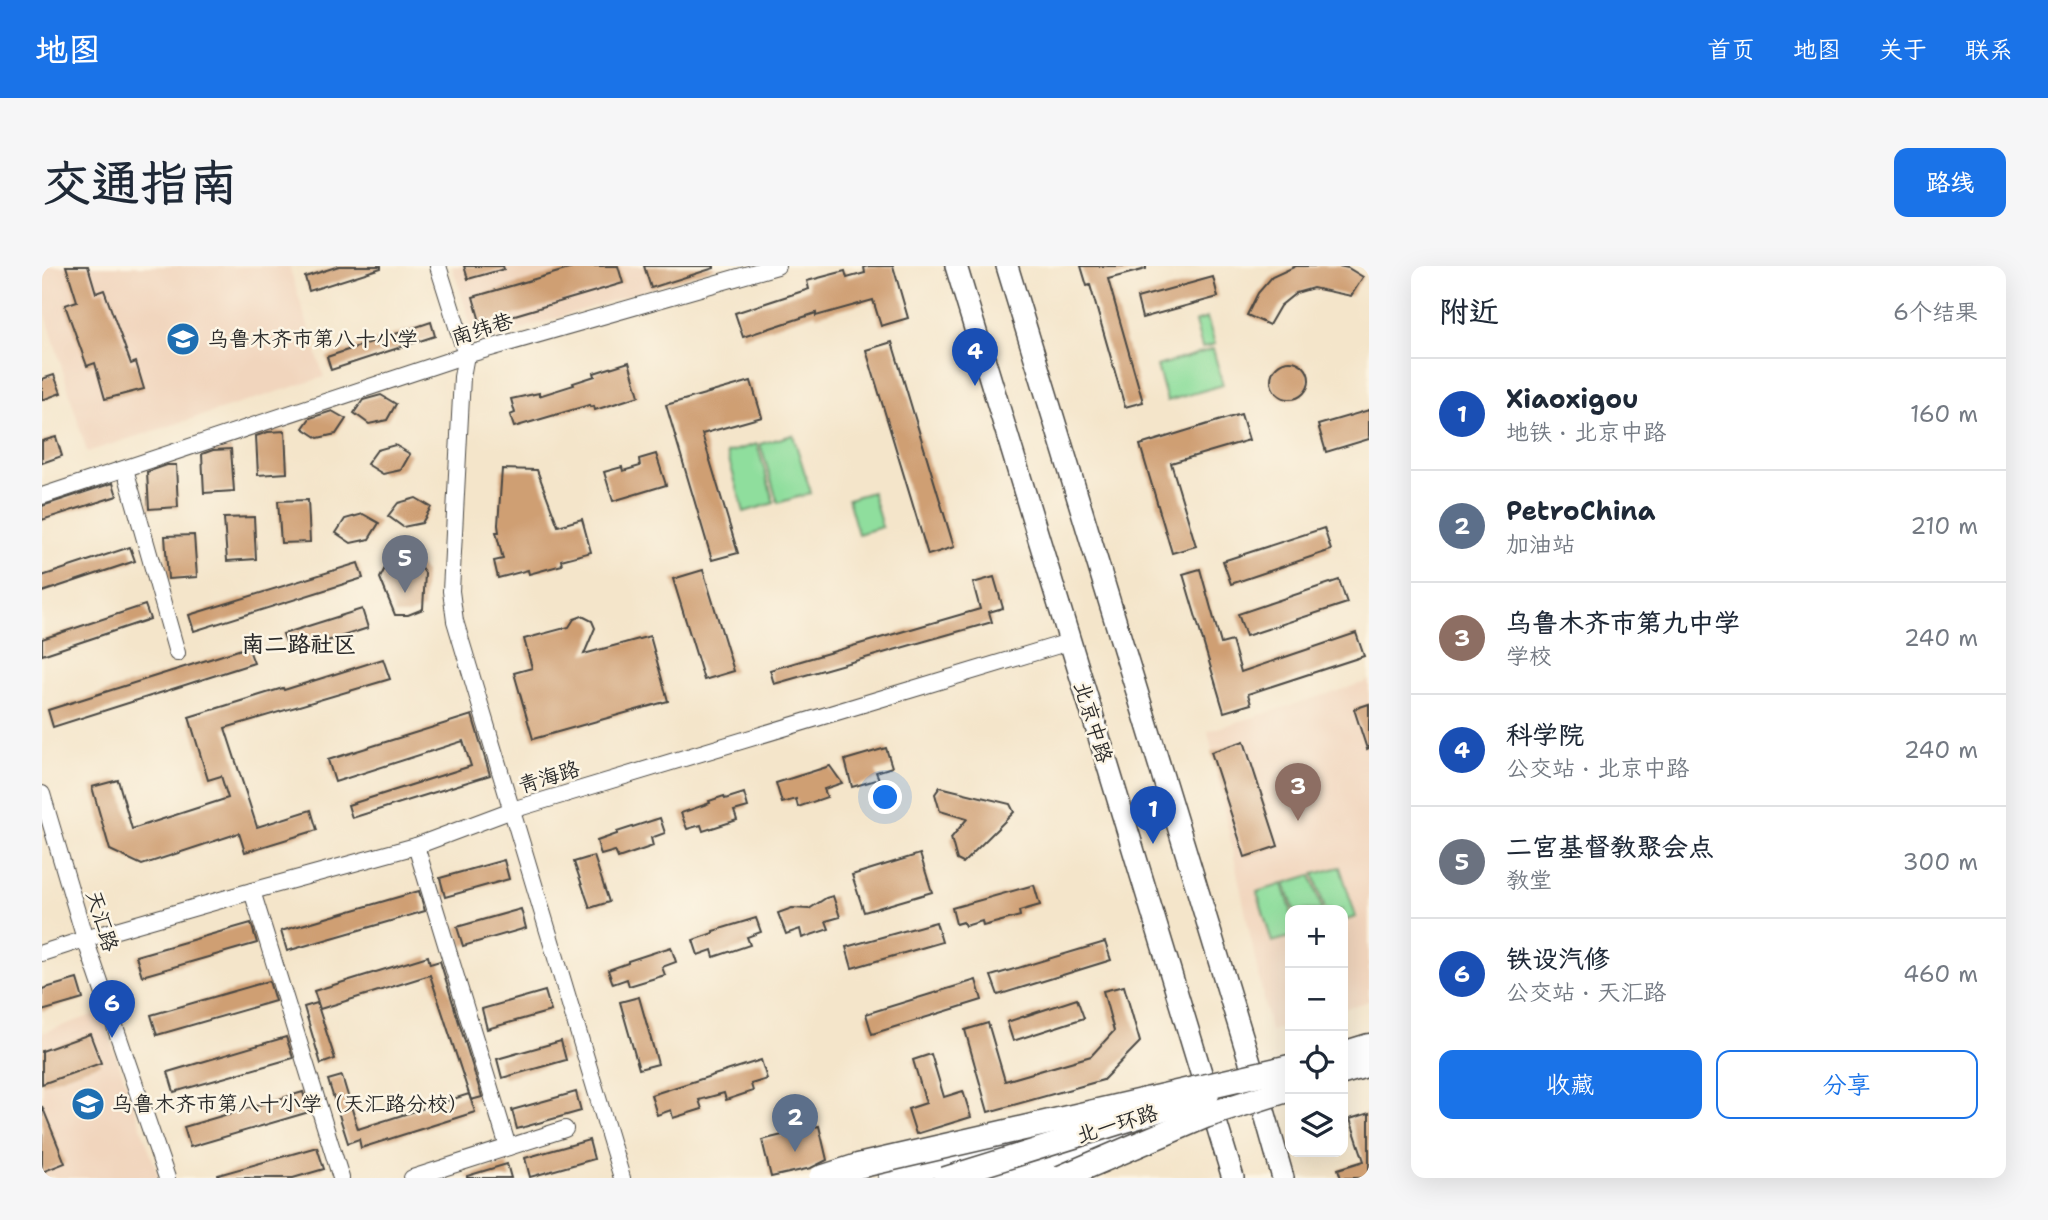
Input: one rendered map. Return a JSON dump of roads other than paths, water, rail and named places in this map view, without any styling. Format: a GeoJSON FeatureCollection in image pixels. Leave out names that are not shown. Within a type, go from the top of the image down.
{"type":"FeatureCollection","features":[{"type":"Feature","properties":{"kind":"highway"},"geometry":{"type":"LineString","coordinates":[[1348,1052],[1369,1046]]}},
{"type":"Feature","properties":{"kind":"highway"},"geometry":{"type":"LineString","coordinates":[[1348,1070],[1369,1064]]}},
{"type":"Feature","properties":{"kind":"highway"},"geometry":{"type":"LineString","coordinates":[[821,1178],[883,1160],[1285,1068]]}},
{"type":"Feature","properties":{"kind":"highway","name":"北一环路"},"geometry":{"type":"LineString","coordinates":[[1209,1118],[1285,1091]]}},
{"type":"Feature","properties":{"kind":"highway"},"geometry":{"type":"LineString","coordinates":[[1054,1175],[1209,1118]]}},
{"type":"Feature","properties":{"kind":"main road","name":"北京中路"},"geometry":{"type":"LineString","coordinates":[[956,266],[1206,1089],[1209,1118],[1233,1178]]}},
{"type":"Feature","properties":{"kind":"main road"},"geometry":{"type":"LineString","coordinates":[[1007,266],[1283,1178]]}},
{"type":"Feature","properties":{"kind":"main road"},"geometry":{"type":"LineString","coordinates":[[1348,1044],[1369,1038]]}},
{"type":"Feature","properties":{"kind":"main road"},"geometry":{"type":"LineString","coordinates":[[931,1178],[1206,1089],[1285,1068]]}},
{"type":"Feature","properties":{"kind":"main road","name":"北一环路"},"geometry":{"type":"LineString","coordinates":[[944,1178],[1285,1069]]}},
{"type":"Feature","properties":{"kind":"main road"},"geometry":{"type":"LineString","coordinates":[[1348,1079],[1369,1073]]}},
{"type":"Feature","properties":{"kind":"main road"},"geometry":{"type":"LineString","coordinates":[[1209,1118],[1285,1097]]}},
{"type":"Feature","properties":{"kind":"main road","name":"北一环路"},"geometry":{"type":"LineString","coordinates":[[999,1178],[1209,1118]]}},
{"type":"Feature","properties":{"kind":"main road"},"geometry":{"type":"LineString","coordinates":[[893,1177],[1088,1126]]}},
{"type":"Feature","properties":{"kind":"main road"},"geometry":{"type":"LineString","coordinates":[[1030,1178],[1054,1175]]}},
{"type":"Feature","properties":{"kind":"street"},"geometry":{"type":"LineString","coordinates":[[438,266],[466,355],[462,377],[451,591],[455,621],[622,1178]]}},
{"type":"Feature","properties":{"kind":"street","name":"南纬巷"},"geometry":{"type":"LineString","coordinates":[[42,496],[466,355],[777,266]]}},
{"type":"Feature","properties":{"kind":"street"},"geometry":{"type":"LineString","coordinates":[[125,469],[177,653]]}},
{"type":"Feature","properties":{"kind":"street","name":"青海路"},"geometry":{"type":"LineString","coordinates":[[42,954],[85,939],[416,846],[512,810],[1069,642]]}},
{"type":"Feature","properties":{"kind":"street","name":"天汇路"},"geometry":{"type":"LineString","coordinates":[[42,794],[85,939],[167,1178]]}},
{"type":"Feature","properties":{"kind":"street"},"geometry":{"type":"LineString","coordinates":[[416,846],[508,1147]]}},
{"type":"Feature","properties":{"kind":"street"},"geometry":{"type":"LineString","coordinates":[[252,891],[341,1178]]}},
{"type":"Feature","properties":{"kind":"street"},"geometry":{"type":"LineString","coordinates":[[412,1178],[565,1129]]}},
{"type":"Feature","properties":{"kind":"place","name":"乌鲁木齐市第八十小学"},"geometry":{"type":"Point","coordinates":[183,339]}},
{"type":"Feature","properties":{"kind":"place","name":"科学院"},"geometry":{"type":"Point","coordinates":[975,386]}},
{"type":"Feature","properties":{"kind":"place","name":"二宫基督教聚会点"},"geometry":{"type":"Point","coordinates":[405,593]}},
{"type":"Feature","properties":{"kind":"place","name":"乌鲁木齐市第九中学"},"geometry":{"type":"Point","coordinates":[1298,821]}},
{"type":"Feature","properties":{"kind":"place","name":"Xiaoxigou"},"geometry":{"type":"Point","coordinates":[1153,844]}},
{"type":"Feature","properties":{"kind":"place","name":"铁设汽修"},"geometry":{"type":"Point","coordinates":[112,1038]}},
{"type":"Feature","properties":{"kind":"place","name":"乌鲁木齐市第八十小学（天汇路分校）"},"geometry":{"type":"Point","coordinates":[88,1104]}},
{"type":"Feature","properties":{"kind":"place","name":"PetroChina"},"geometry":{"type":"Point","coordinates":[795,1152]}},
{"type":"Feature","properties":{"kind":"district","name":"南二路社区"},"geometry":{"type":"Point","coordinates":[299,644]}}]}
